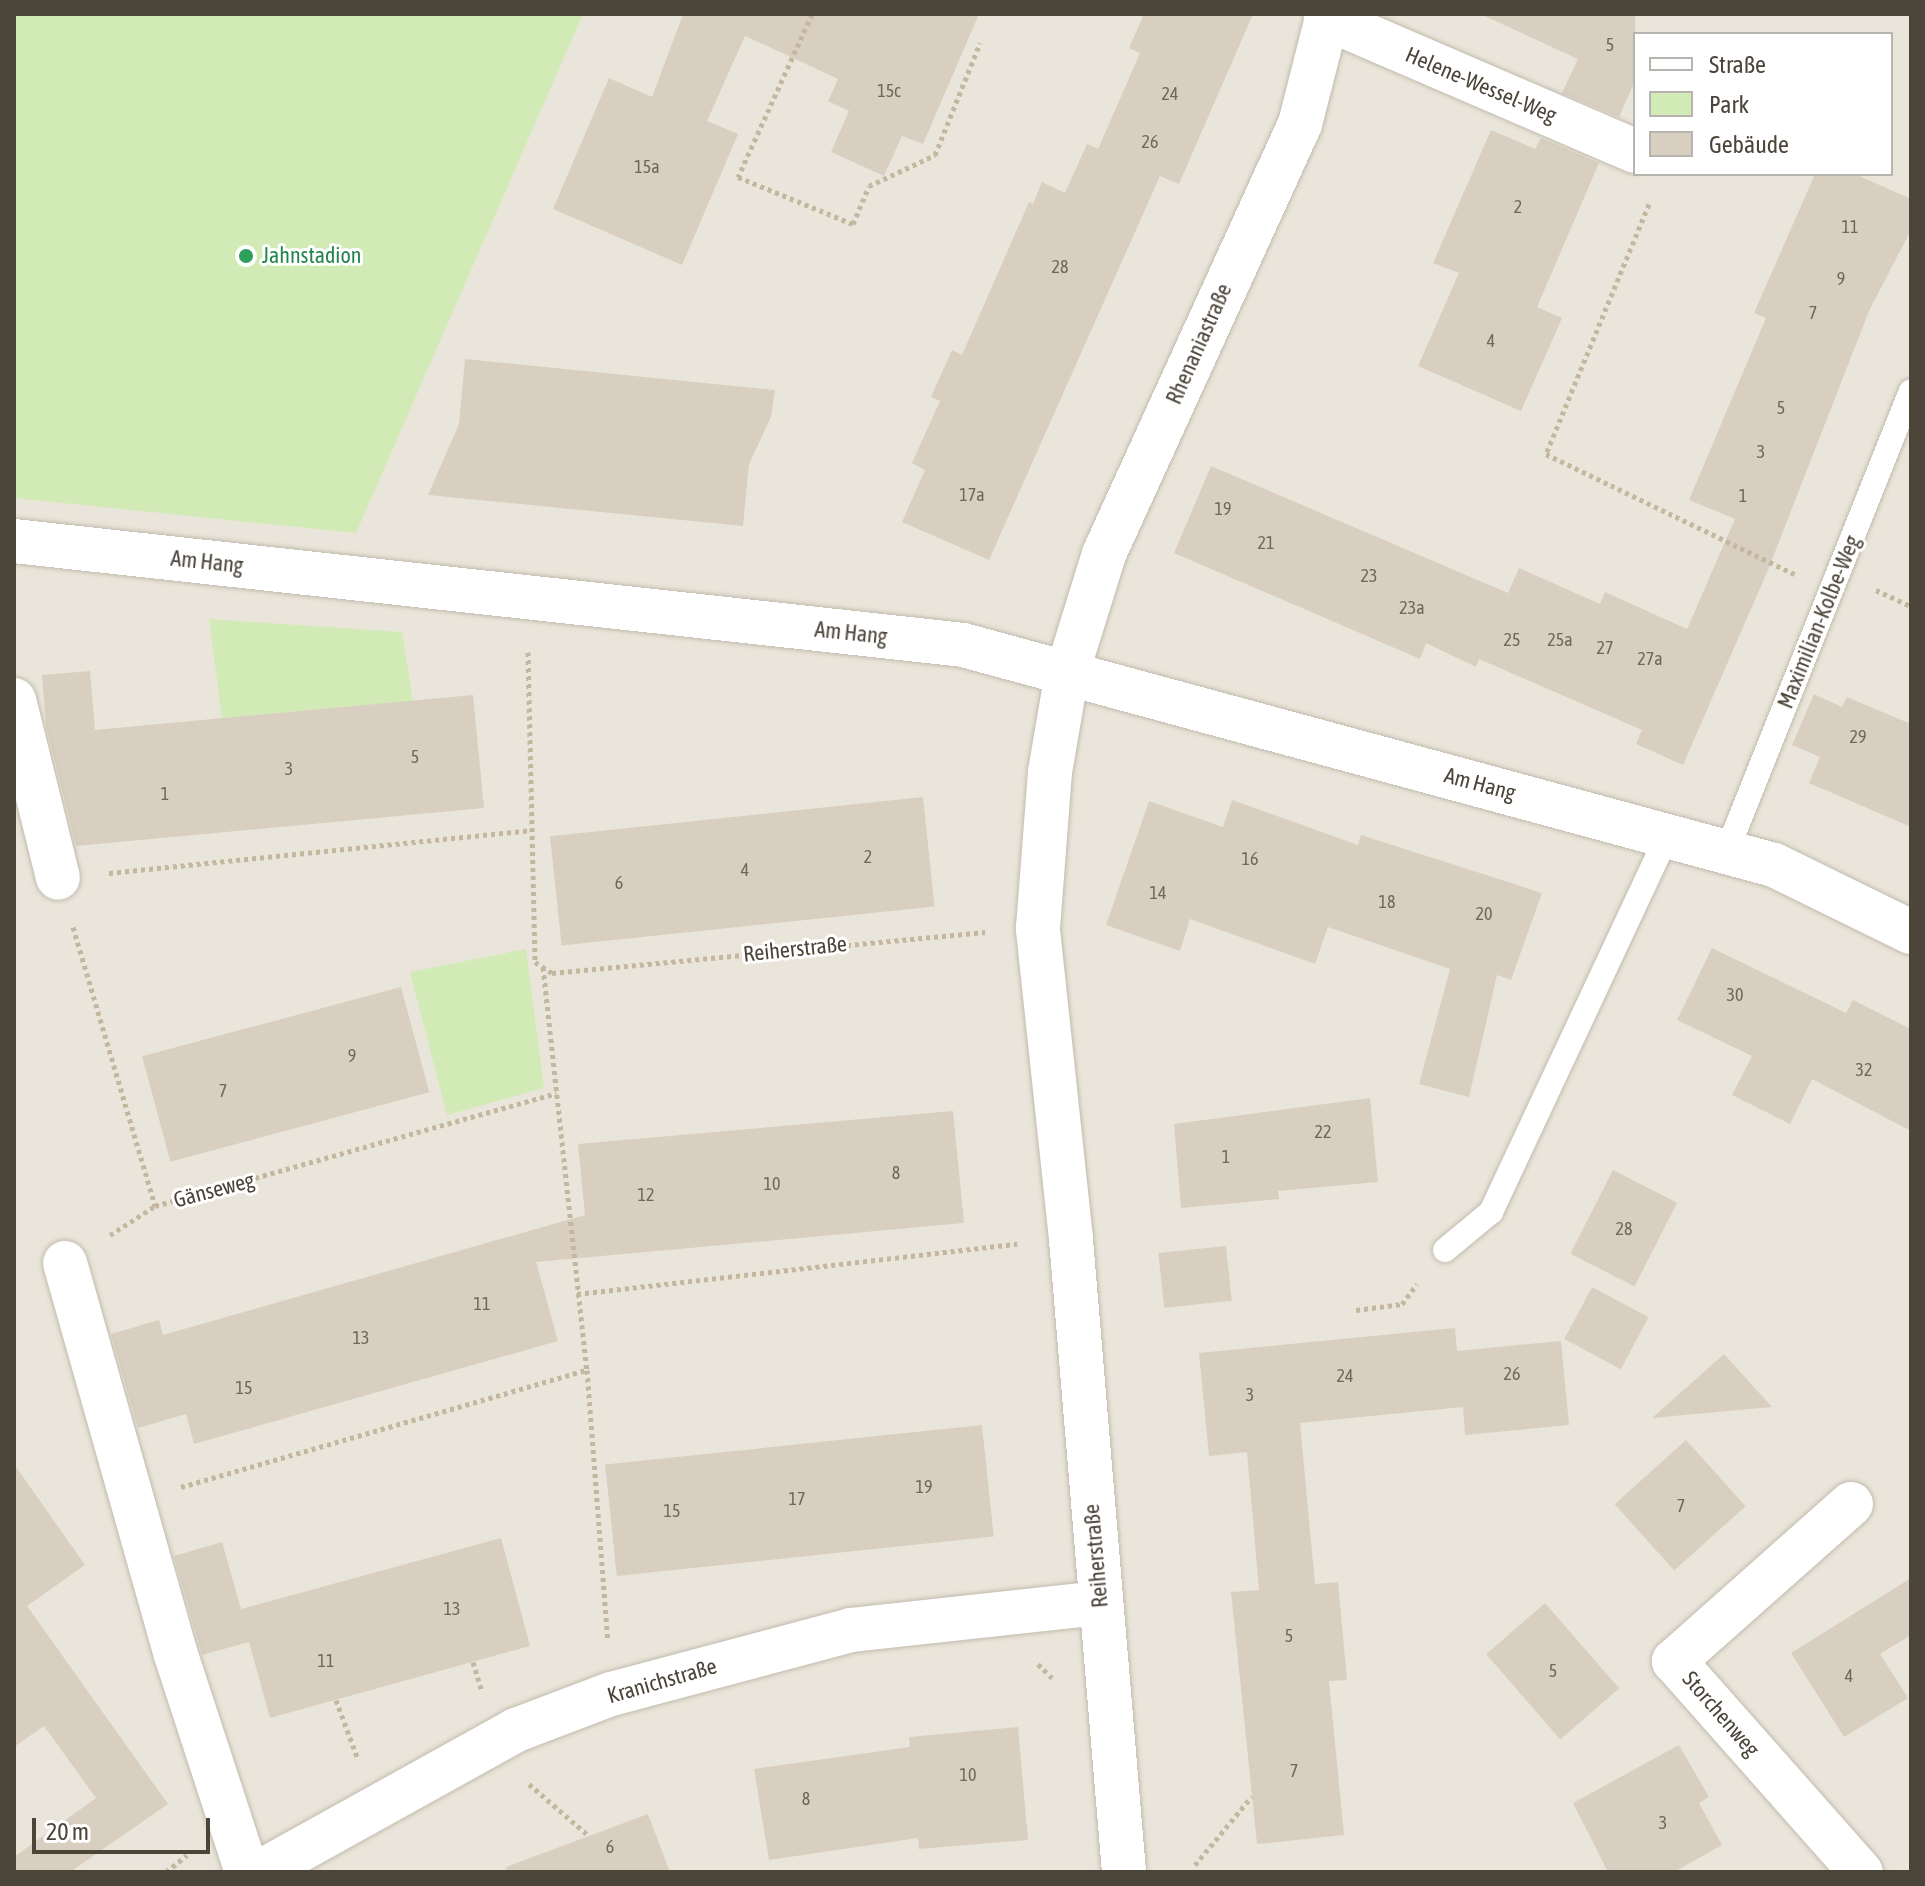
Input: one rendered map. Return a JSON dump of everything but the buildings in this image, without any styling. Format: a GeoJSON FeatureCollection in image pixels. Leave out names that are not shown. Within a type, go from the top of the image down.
{"type":"FeatureCollection","features":[{"type":"Feature","properties":{"kind":"street","name":"Helene-Wessel-Weg"},"geometry":{"type":"LineString","coordinates":[[1327,16],[1633,164]]}},
{"type":"Feature","properties":{"kind":"street","name":"Rhenaniastraße"},"geometry":{"type":"LineString","coordinates":[[1067,673],[1104,554],[1300,124],[1327,16]]}},
{"type":"Feature","properties":{"kind":"street","name":"Am Hang"},"geometry":{"type":"LineString","coordinates":[[14,541],[963,645],[1727,851],[1822,886],[1911,932]]}},
{"type":"Feature","properties":{"kind":"street","name":"Reiherstraße"},"geometry":{"type":"LineString","coordinates":[[1067,673],[1050,772],[1038,928],[1071,1239],[1124,1872]]}},
{"type":"Feature","properties":{"kind":"street"},"geometry":{"type":"LineString","coordinates":[[14,700],[58,878]]}},
{"type":"Feature","properties":{"kind":"street"},"geometry":{"type":"LineString","coordinates":[[65,1263],[176,1655],[247,1872]]}},
{"type":"Feature","properties":{"kind":"street","name":"Storchenweg"},"geometry":{"type":"LineString","coordinates":[[1851,1504],[1674,1661],[1861,1872]]}},
{"type":"Feature","properties":{"kind":"street","name":"Kranichstraße"},"geometry":{"type":"LineString","coordinates":[[260,1872],[516,1730],[611,1694],[851,1630],[1100,1603]]}},
{"type":"Feature","properties":{"kind":"lane","name":"Maximilian-Kolbe-Weg"},"geometry":{"type":"LineString","coordinates":[[1727,851],[1911,392]]}},
{"type":"Feature","properties":{"kind":"lane"},"geometry":{"type":"LineString","coordinates":[[1445,1250],[1491,1212],[1668,835]]}},
{"type":"Feature","properties":{"kind":"path"},"geometry":{"type":"LineString","coordinates":[[812,14],[738,177],[853,224],[869,186],[935,155],[980,43]]}},
{"type":"Feature","properties":{"kind":"path"},"geometry":{"type":"LineString","coordinates":[[1643,176],[1546,454],[1831,591]]}},
{"type":"Feature","properties":{"kind":"path"},"geometry":{"type":"LineString","coordinates":[[527,596],[532,963],[543,967],[587,1370],[611,1694]]}},
{"type":"Feature","properties":{"kind":"path"},"geometry":{"type":"LineString","coordinates":[[58,878],[531,830]]}},
{"type":"Feature","properties":{"kind":"path","name":"Gänseweg"},"geometry":{"type":"LineString","coordinates":[[58,878],[155,1206],[556,1093]]}},
{"type":"Feature","properties":{"kind":"path","name":"Reiherstraße"},"geometry":{"type":"LineString","coordinates":[[543,967],[552,973],[1038,928]]}},
{"type":"Feature","properties":{"kind":"path"},"geometry":{"type":"LineString","coordinates":[[577,1294],[1071,1239]]}},
{"type":"Feature","properties":{"kind":"path"},"geometry":{"type":"LineString","coordinates":[[1356,1310],[1402,1304],[1445,1250]]}},
{"type":"Feature","properties":{"kind":"path"},"geometry":{"type":"LineString","coordinates":[[134,1501],[587,1370]]}},
{"type":"Feature","properties":{"kind":"path"},"geometry":{"type":"LineString","coordinates":[[1033,1659],[1062,1688]]}},
{"type":"Feature","properties":{"kind":"path"},"geometry":{"type":"LineString","coordinates":[[515,1774],[589,1836]]}},
{"type":"Feature","properties":{"kind":"path"},"geometry":{"type":"LineString","coordinates":[[1195,1865],[1252,1796]]}},
{"type":"Feature","properties":{"kind":"shaded area"},"geometry":{"type":"Polygon","coordinates":[[[14,14],[1911,14],[1911,1872],[14,1872],[14,14]]]}},
{"type":"Feature","properties":{"kind":"green space","name":"Jahnstadion"},"geometry":{"type":"Polygon","coordinates":[[[14,14],[583,14],[356,533],[14,498],[14,14]]]}},
{"type":"Feature","properties":{"kind":"green space"},"geometry":{"type":"Polygon","coordinates":[[[209,619],[402,632],[413,701],[222,718],[209,619]]]}},
{"type":"Feature","properties":{"kind":"green space"},"geometry":{"type":"Polygon","coordinates":[[[526,949],[544,1088],[447,1115],[410,972],[526,949]]]}},
{"type":"Feature","properties":{"kind":"place","name":"Jahnstadion"},"geometry":{"type":"Point","coordinates":[246,256]}}]}
